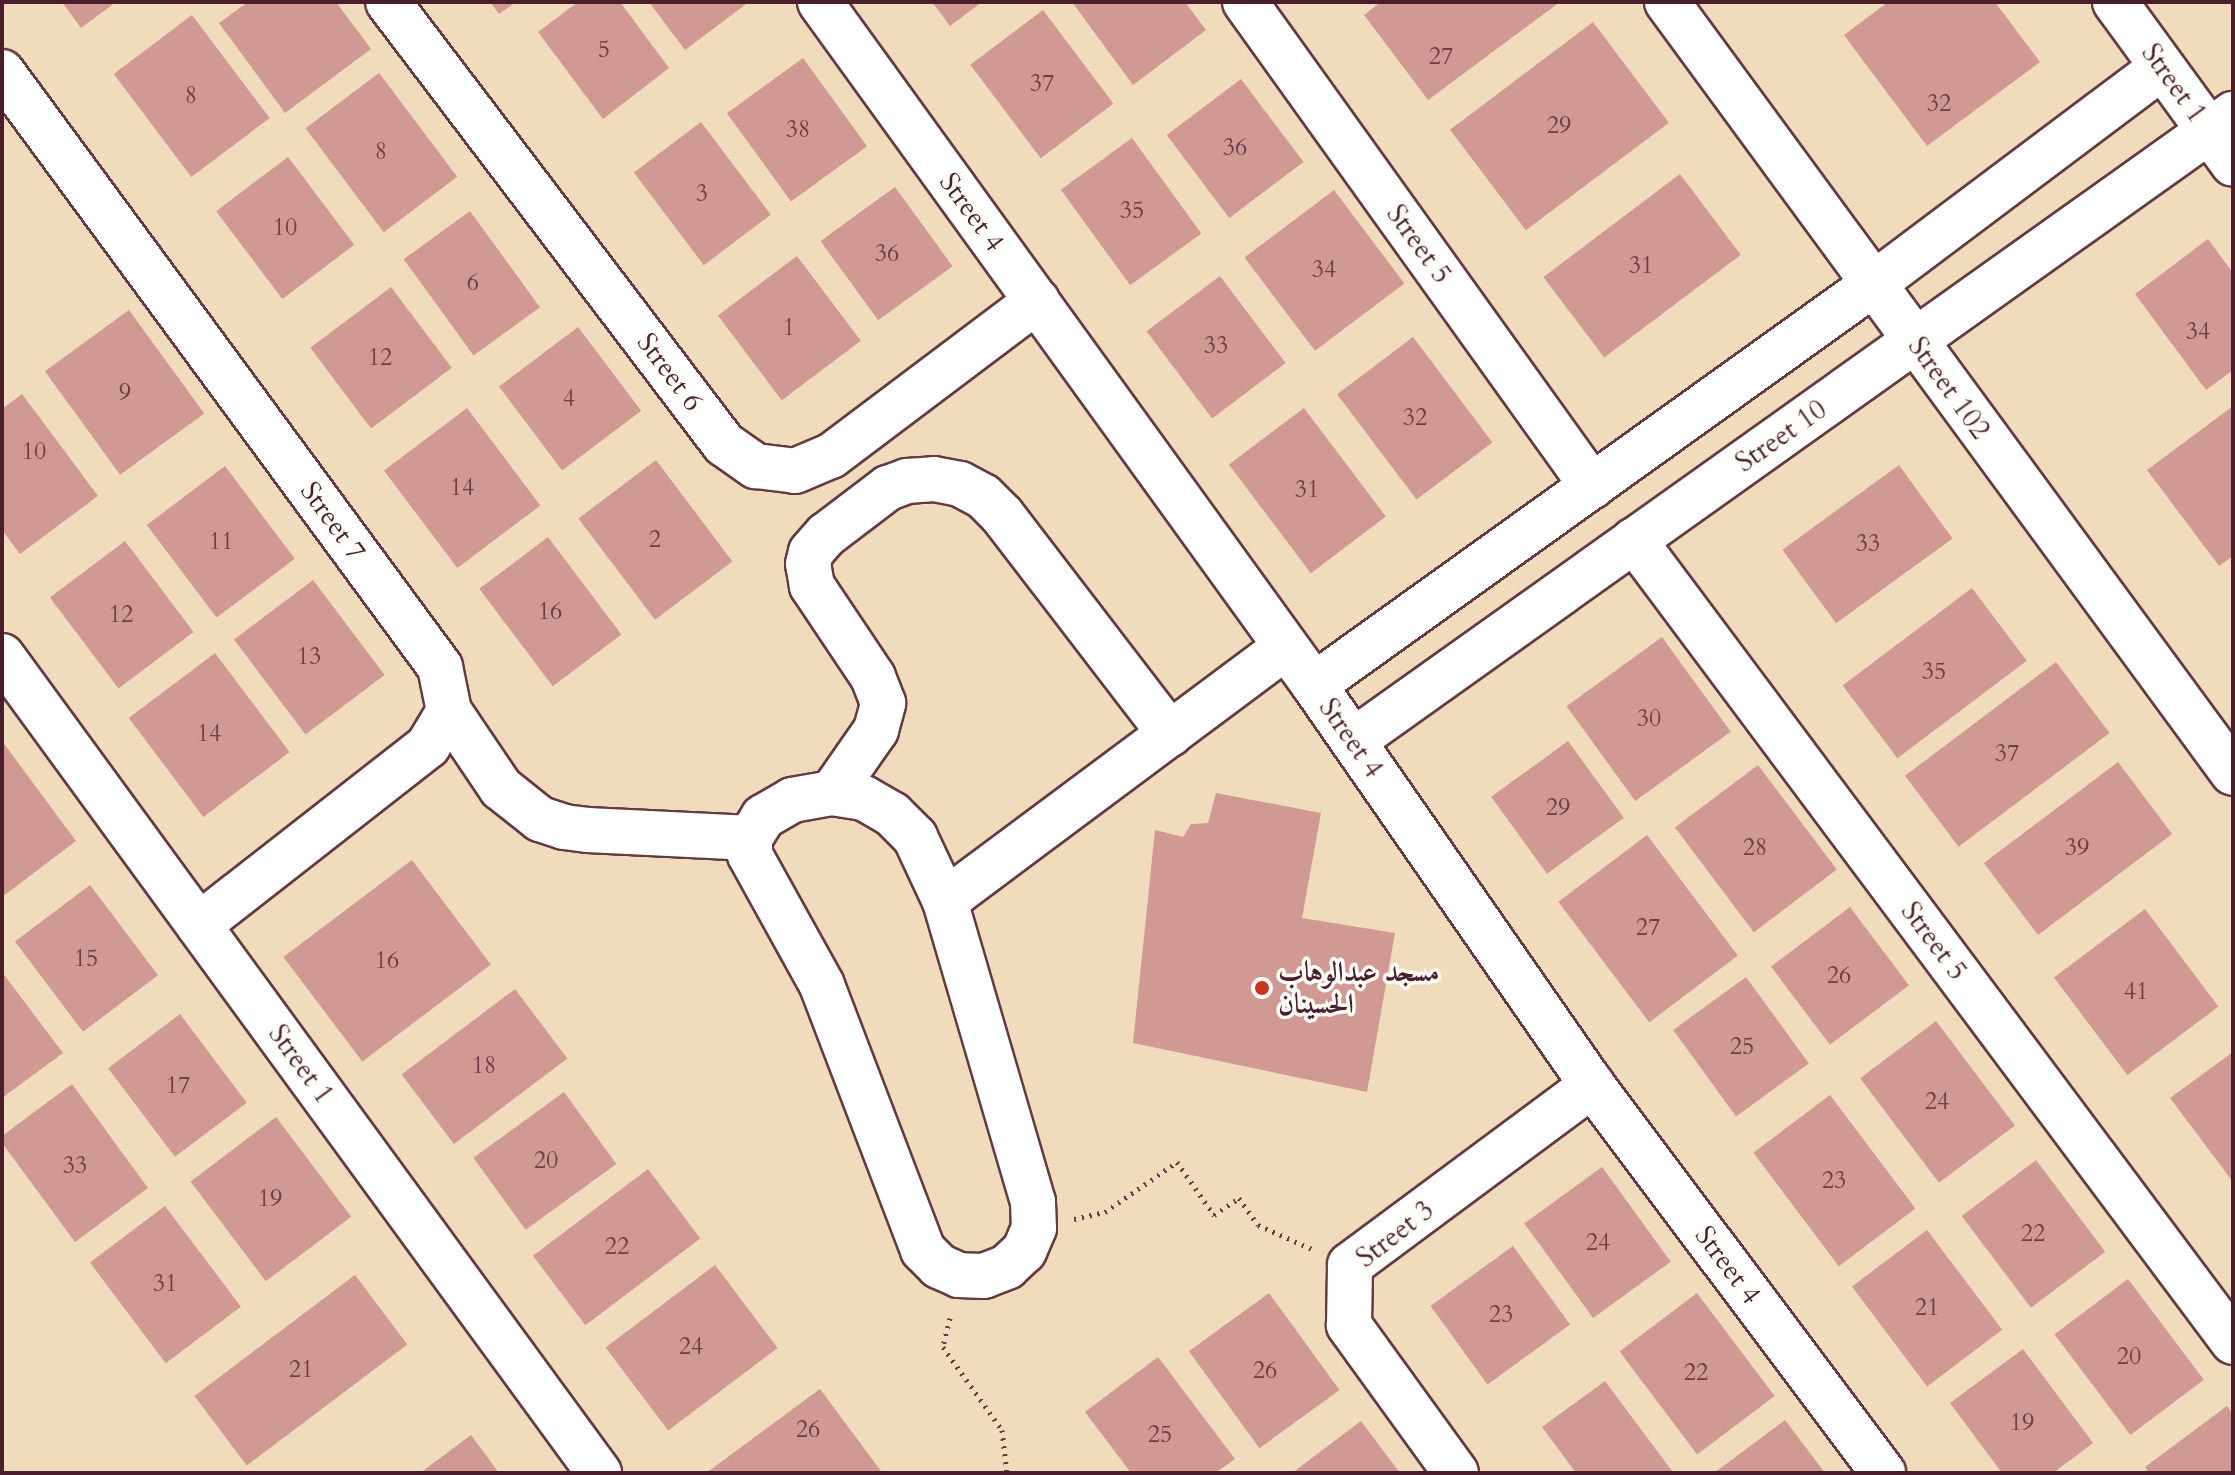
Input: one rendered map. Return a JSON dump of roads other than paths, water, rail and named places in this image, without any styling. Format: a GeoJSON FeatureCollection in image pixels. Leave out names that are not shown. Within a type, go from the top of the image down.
{"type":"FeatureCollection","features":[{"type":"Feature","properties":{"kind":"street","name":"Street 6"},"geometry":{"type":"LineString","coordinates":[[388,2],[724,444],[739,457],[775,471],[795,471],[831,456],[1037,301]]}},
{"type":"Feature","properties":{"kind":"street","name":"Street 4"},"geometry":{"type":"LineString","coordinates":[[820,2],[1314,685],[1592,1085],[1883,1473]]}},
{"type":"Feature","properties":{"kind":"street","name":"Street 5"},"geometry":{"type":"LineString","coordinates":[[1245,2],[1592,486]]}},
{"type":"Feature","properties":{"kind":"street","name":"Street 102"},"geometry":{"type":"LineString","coordinates":[[1667,2],[2233,773]]}},
{"type":"Feature","properties":{"kind":"street","name":"Street 1"},"geometry":{"type":"LineString","coordinates":[[2136,10],[2161,68],[2220,122],[2233,164]]}},
{"type":"Feature","properties":{"kind":"street"},"geometry":{"type":"LineString","coordinates":[[1314,685],[1872,285],[2161,68]]}},
{"type":"Feature","properties":{"kind":"street","name":"Street 7"},"geometry":{"type":"LineString","coordinates":[[2,72],[440,667],[449,711]]}},
{"type":"Feature","properties":{"kind":"street","name":"Street 10"},"geometry":{"type":"LineString","coordinates":[[1353,741],[2220,122]]}},
{"type":"Feature","properties":{"kind":"street"},"geometry":{"type":"LineString","coordinates":[[869,427],[907,481]]}},
{"type":"Feature","properties":{"kind":"street"},"geometry":{"type":"LineString","coordinates":[[832,793],[876,730],[883,703],[873,677],[812,586],[808,564],[811,552],[826,535],[880,494],[907,481],[934,479],[960,484],[983,496],[1002,515],[1170,734]]}},
{"type":"Feature","properties":{"kind":"street","name":"Street 5"},"geometry":{"type":"LineString","coordinates":[[1634,540],[2233,1342]]}},
{"type":"Feature","properties":{"kind":"street"},"geometry":{"type":"LineString","coordinates":[[945,901],[1286,647]]}},
{"type":"Feature","properties":{"kind":"street","name":"Street 1"},"geometry":{"type":"LineString","coordinates":[[2,656],[599,1473]]}},
{"type":"Feature","properties":{"kind":"street"},"geometry":{"type":"LineString","coordinates":[[199,925],[428,746],[449,711],[501,788],[540,819],[564,827],[589,830],[750,838]]}},
{"type":"Feature","properties":{"kind":"street"},"geometry":{"type":"LineString","coordinates":[[832,793],[864,798],[892,814],[915,837],[945,901],[1033,1202],[1034,1228],[1024,1251],[1007,1267],[984,1276],[959,1275],[939,1266],[923,1250],[822,985],[757,870],[750,855],[750,838],[755,827],[773,810],[812,794],[832,793]]}},
{"type":"Feature","properties":{"kind":"street","name":"Street 3"},"geometry":{"type":"LineString","coordinates":[[1456,1473],[1349,1325],[1350,1265],[1592,1085]]}},
{"type":"Feature","properties":{"kind":"place","name":"مسجد عبدالوهاب الحسينان"},"geometry":{"type":"Point","coordinates":[1262,988]}}]}
